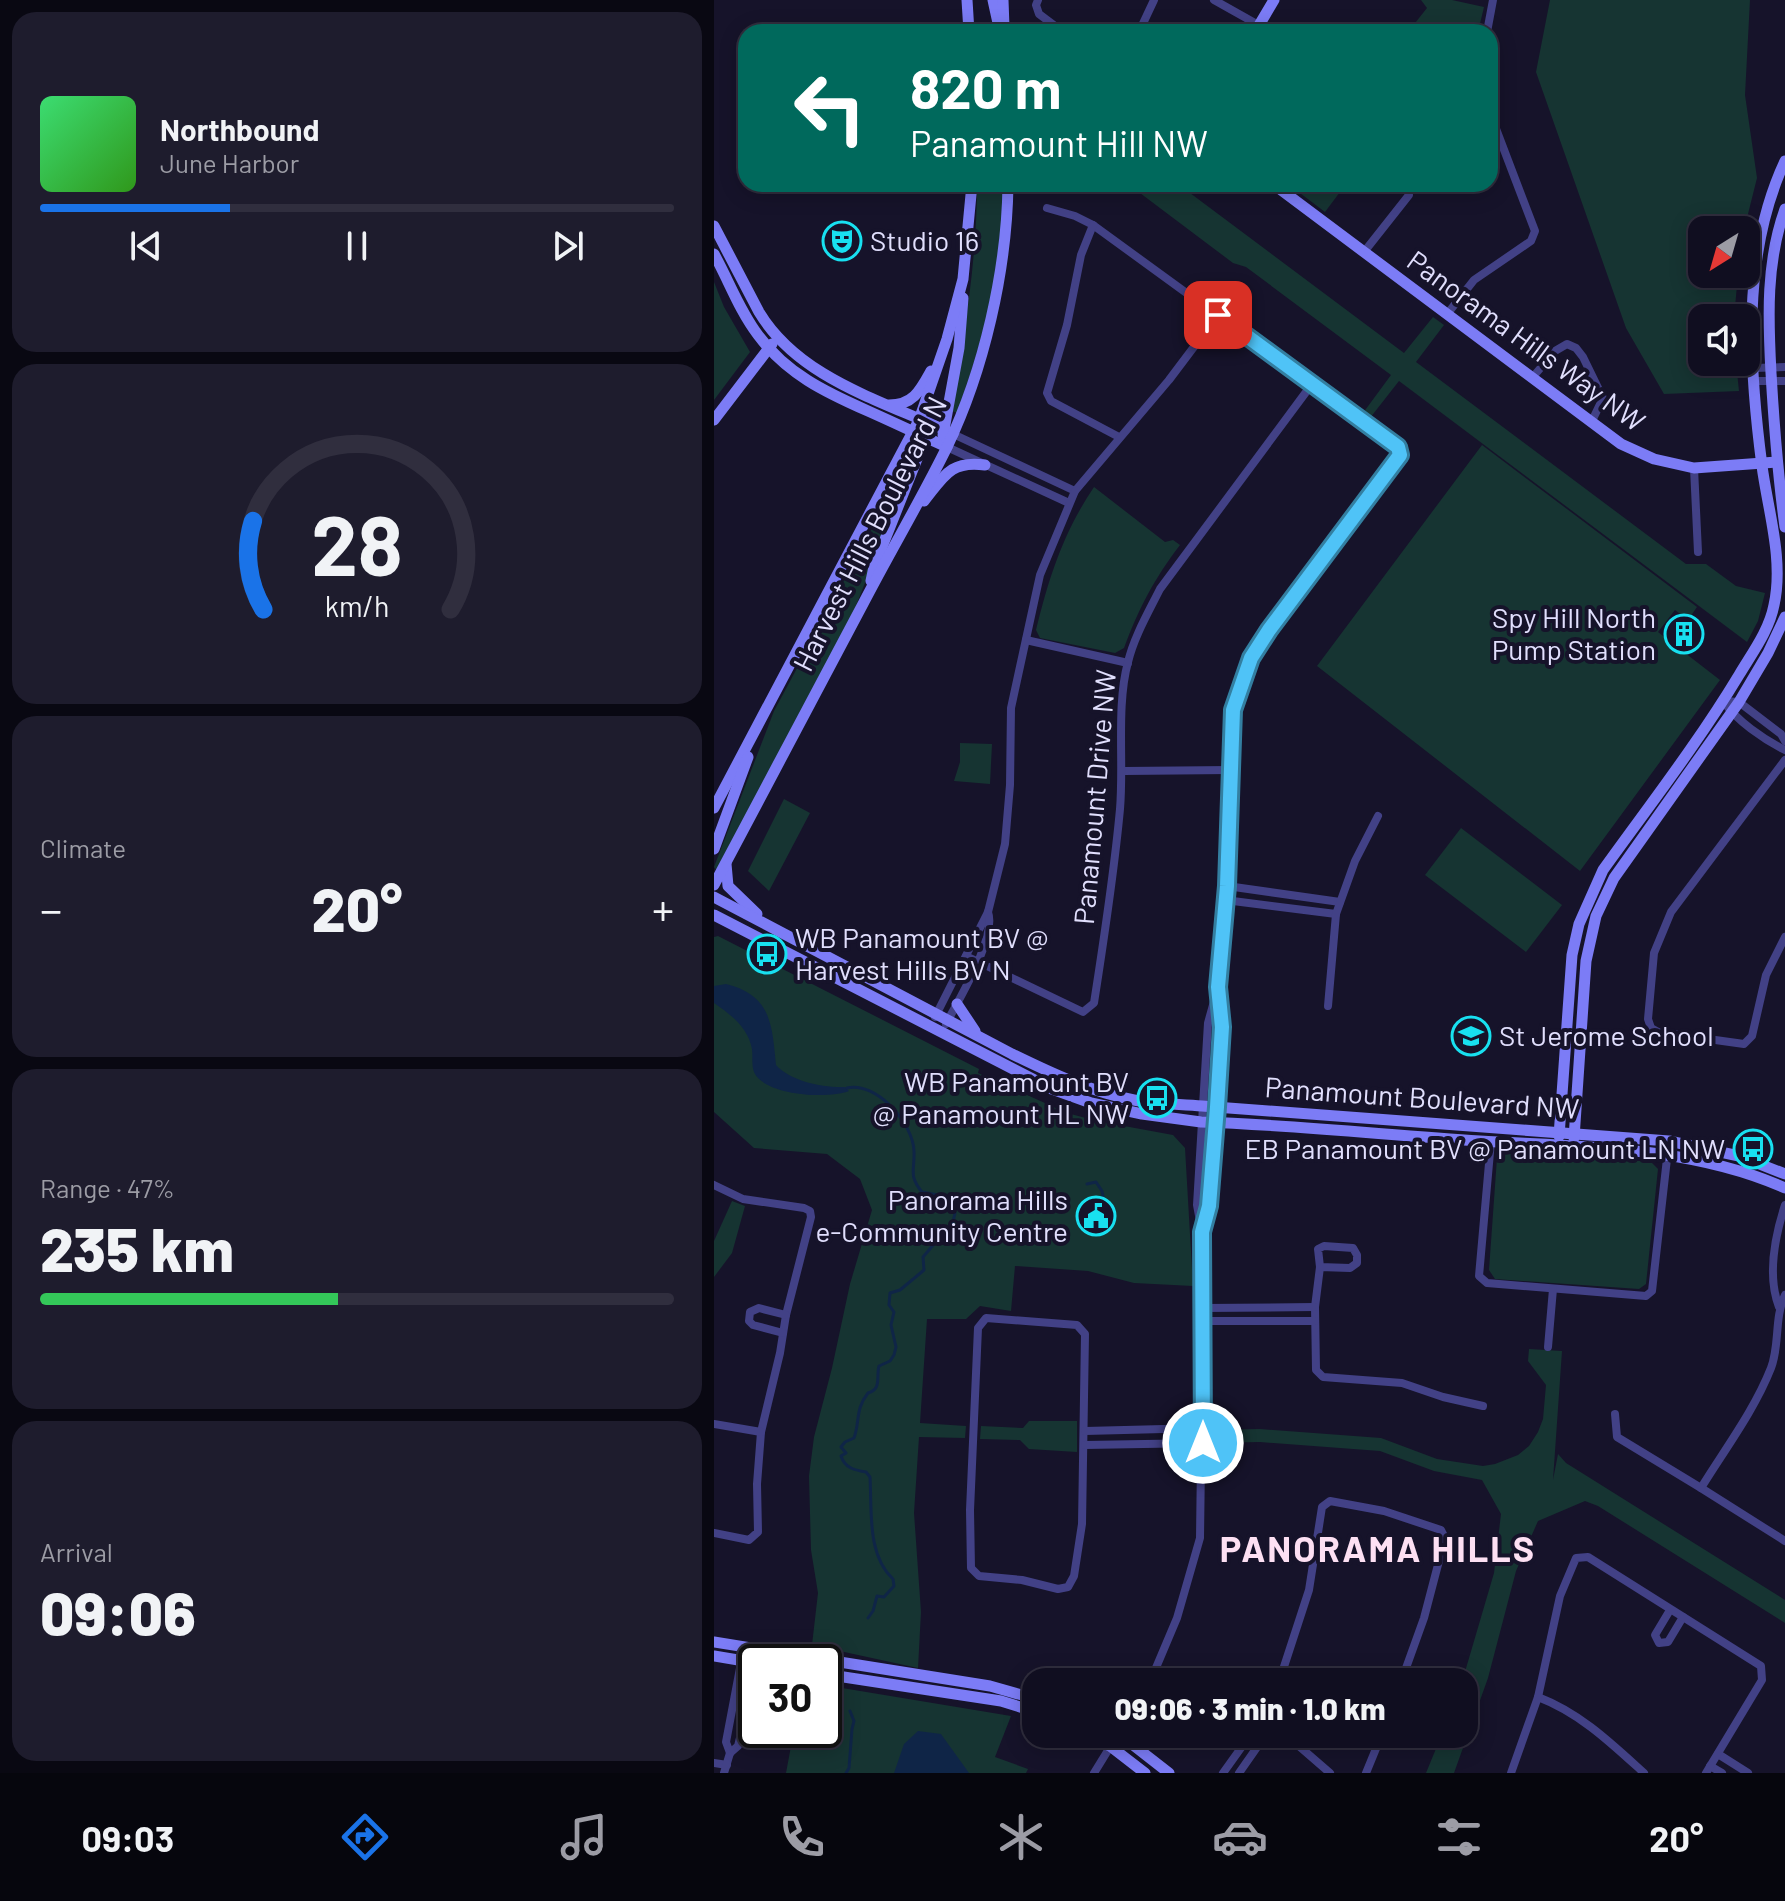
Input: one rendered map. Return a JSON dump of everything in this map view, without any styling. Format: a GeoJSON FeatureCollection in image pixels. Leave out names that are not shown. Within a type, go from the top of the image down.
{"type":"FeatureCollection","features":[{"type":"Feature","properties":{"kind":"street"},"geometry":{"type":"LineString","coordinates":[[967,0],[968,24]]}},
{"type":"Feature","properties":{"kind":"street"},"geometry":{"type":"LineString","coordinates":[[993,0],[1000,24]]}},
{"type":"Feature","properties":{"kind":"street"},"geometry":{"type":"LineString","coordinates":[[1002,24],[1003,0]]}},
{"type":"Feature","properties":{"kind":"street"},"geometry":{"type":"LineString","coordinates":[[1038,0],[1039,14],[1052,24]]}},
{"type":"Feature","properties":{"kind":"street"},"geometry":{"type":"LineString","coordinates":[[1143,24],[1154,0]]}},
{"type":"Feature","properties":{"kind":"street"},"geometry":{"type":"LineString","coordinates":[[1214,0],[1250,24]]}},
{"type":"Feature","properties":{"kind":"street"},"geometry":{"type":"LineString","coordinates":[[1260,24],[1274,0]]}},
{"type":"Feature","properties":{"kind":"street"},"geometry":{"type":"LineString","coordinates":[[1488,24],[1493,0]]}},
{"type":"Feature","properties":{"kind":"street"},"geometry":{"type":"LineString","coordinates":[[1448,313],[1474,280],[1531,241],[1535,231],[1498,134]]}},
{"type":"Feature","properties":{"kind":"street"},"geometry":{"type":"LineString","coordinates":[[1753,304],[1757,249],[1775,182],[1785,161]]}},
{"type":"Feature","properties":{"kind":"street","name":"Harvest Hills Boulevard N"},"geometry":{"type":"LineString","coordinates":[[714,806],[917,434],[963,279],[971,192]]}},
{"type":"Feature","properties":{"kind":"street","name":"Harvest Hills Boulevard N"},"geometry":{"type":"LineString","coordinates":[[714,885],[947,447],[948,432],[977,365],[995,301],[1004,246],[1007,192]]}},
{"type":"Feature","properties":{"kind":"street","name":"Panorama Hills Way NW"},"geometry":{"type":"LineString","coordinates":[[1284,192],[1621,444],[1654,459],[1694,468],[1777,462]]}},
{"type":"Feature","properties":{"kind":"street"},"geometry":{"type":"LineString","coordinates":[[1364,252],[1409,195],[1408,192]]}},
{"type":"Feature","properties":{"kind":"street"},"geometry":{"type":"LineString","coordinates":[[1047,208],[1093,225],[1398,447],[1400,455],[1269,630],[1251,658],[1233,710],[1227,886],[1218,987],[1222,1027],[1209,1206],[1202,1232]]}},
{"type":"Feature","properties":{"kind":"street"},"geometry":{"type":"LineString","coordinates":[[1785,209],[1773,253],[1768,304],[1777,462],[1785,527]]}},
{"type":"Feature","properties":{"kind":"street"},"geometry":{"type":"LineString","coordinates":[[1093,225],[1081,255],[1067,325],[1047,393],[1051,401],[1119,437]]}},
{"type":"Feature","properties":{"kind":"street"},"geometry":{"type":"LineString","coordinates":[[714,226],[767,326],[806,363],[919,420],[1075,491]]}},
{"type":"Feature","properties":{"kind":"street"},"geometry":{"type":"LineString","coordinates":[[714,254],[735,299],[769,348],[798,375],[814,386],[1069,503]]}},
{"type":"Feature","properties":{"kind":"street"},"geometry":{"type":"LineString","coordinates":[[948,432],[959,348],[963,279]]}},
{"type":"Feature","properties":{"kind":"street"},"geometry":{"type":"LineString","coordinates":[[930,1027],[988,912],[1005,844],[1011,708],[1040,575],[1069,503],[1075,491],[1169,380],[1218,315]]}},
{"type":"Feature","properties":{"kind":"street"},"geometry":{"type":"LineString","coordinates":[[714,420],[778,338]]}},
{"type":"Feature","properties":{"kind":"street"},"geometry":{"type":"LineString","coordinates":[[888,405],[906,404],[919,393],[947,339]]}},
{"type":"Feature","properties":{"kind":"street"},"geometry":{"type":"LineString","coordinates":[[1532,378],[1559,347],[1571,344],[1603,398],[1591,423]]}},
{"type":"Feature","properties":{"kind":"street"},"geometry":{"type":"LineString","coordinates":[[1760,368],[1785,367]]}},
{"type":"Feature","properties":{"kind":"street"},"geometry":{"type":"LineString","coordinates":[[1559,1146],[1572,955],[1579,924],[1603,870],[1723,701],[1765,632],[1776,596],[1777,562],[1762,463],[1755,376]]}},
{"type":"Feature","properties":{"kind":"street"},"geometry":{"type":"LineString","coordinates":[[1755,381],[1785,381]]}},
{"type":"Feature","properties":{"kind":"street","name":"Panamount Drive NW"},"geometry":{"type":"LineString","coordinates":[[966,956],[1083,1012],[1094,1003],[1116,860],[1124,771],[1121,717],[1128,663],[1143,622],[1160,589],[1312,384]]}},
{"type":"Feature","properties":{"kind":"street"},"geometry":{"type":"LineString","coordinates":[[869,591],[874,567],[919,454],[917,434]]}},
{"type":"Feature","properties":{"kind":"street"},"geometry":{"type":"LineString","coordinates":[[909,521],[944,476],[956,466],[967,462],[985,465]]}},
{"type":"Feature","properties":{"kind":"street"},"geometry":{"type":"LineString","coordinates":[[1694,468],[1698,552]]}},
{"type":"Feature","properties":{"kind":"street"},"geometry":{"type":"LineString","coordinates":[[1573,1147],[1586,961],[1596,916],[1614,878],[1739,702],[1785,617]]}},
{"type":"Feature","properties":{"kind":"street"},"geometry":{"type":"LineString","coordinates":[[1026,640],[1128,663]]}},
{"type":"Feature","properties":{"kind":"street"},"geometry":{"type":"LineString","coordinates":[[1723,701],[1739,702],[1781,734],[1785,741]]}},
{"type":"Feature","properties":{"kind":"street"},"geometry":{"type":"LineString","coordinates":[[1723,701],[1731,713],[1785,750]]}},
{"type":"Feature","properties":{"kind":"street"},"geometry":{"type":"LineString","coordinates":[[714,849],[763,716]]}},
{"type":"Feature","properties":{"kind":"street"},"geometry":{"type":"LineString","coordinates":[[1785,760],[1671,912],[1654,953],[1648,1019],[1651,1028],[1658,1032],[1744,1044],[1752,1036],[1766,975],[1785,937]]}},
{"type":"Feature","properties":{"kind":"street"},"geometry":{"type":"LineString","coordinates":[[1124,771],[1230,770]]}},
{"type":"Feature","properties":{"kind":"street"},"geometry":{"type":"LineString","coordinates":[[1328,1006],[1336,914],[1355,861],[1378,816]]}},
{"type":"Feature","properties":{"kind":"street"},"geometry":{"type":"LineString","coordinates":[[726,862],[728,886],[769,925]]}},
{"type":"Feature","properties":{"kind":"street"},"geometry":{"type":"LineString","coordinates":[[1227,886],[1340,902]]}},
{"type":"Feature","properties":{"kind":"street","name":"Panamount Boulevard NW"},"geometry":{"type":"LineString","coordinates":[[714,897],[981,1038],[1057,1076],[1098,1091],[1135,1100],[1202,1106],[1669,1141],[1739,1156],[1785,1174]]}},
{"type":"Feature","properties":{"kind":"street"},"geometry":{"type":"LineString","coordinates":[[1225,900],[1336,914]]}},
{"type":"Feature","properties":{"kind":"street"},"geometry":{"type":"LineString","coordinates":[[942,1033],[978,960],[992,922],[988,912]]}},
{"type":"Feature","properties":{"kind":"street","name":"Panamount Boulevard NW"},"geometry":{"type":"LineString","coordinates":[[714,915],[1014,1071],[1091,1103],[1201,1122],[1667,1156],[1707,1161],[1785,1188]]}},
{"type":"Feature","properties":{"kind":"street"},"geometry":{"type":"LineString","coordinates":[[714,925],[728,922]]}},
{"type":"Feature","properties":{"kind":"street"},"geometry":{"type":"LineString","coordinates":[[1156,1668],[1177,1618],[1200,1538],[1203,1308],[1202,1232],[1197,1205],[1208,1023],[1218,987]]}},
{"type":"Feature","properties":{"kind":"street"},"geometry":{"type":"LineString","coordinates":[[957,1004],[967,1023],[981,1038]]}},
{"type":"Feature","properties":{"kind":"street"},"geometry":{"type":"LineString","coordinates":[[1395,1135],[1396,1120]]}},
{"type":"Feature","properties":{"kind":"street"},"geometry":{"type":"LineString","coordinates":[[1492,1127],[1479,1276],[1487,1283],[1553,1289],[1646,1296],[1652,1291],[1669,1141]]}},
{"type":"Feature","properties":{"kind":"street"},"geometry":{"type":"LineString","coordinates":[[714,1185],[743,1199],[810,1211],[811,1217],[761,1432],[757,1484],[758,1532],[749,1540],[714,1533]]}},
{"type":"Feature","properties":{"kind":"street"},"geometry":{"type":"LineString","coordinates":[[1782,1308],[1773,1291],[1780,1221],[1785,1205]]}},
{"type":"Feature","properties":{"kind":"street"},"geometry":{"type":"LineString","coordinates":[[1320,1267],[1350,1268],[1357,1263],[1357,1255],[1353,1248],[1324,1246],[1318,1249],[1316,1370],[1323,1377],[1402,1383],[1483,1406]]}},
{"type":"Feature","properties":{"kind":"street"},"geometry":{"type":"LineString","coordinates":[[1548,1347],[1553,1289]]}},
{"type":"Feature","properties":{"kind":"street"},"geometry":{"type":"LineString","coordinates":[[1701,1488],[1760,1395],[1773,1364],[1785,1295]]}},
{"type":"Feature","properties":{"kind":"street"},"geometry":{"type":"LineString","coordinates":[[783,1333],[753,1325],[749,1317],[750,1312],[759,1308],[786,1315]]}},
{"type":"Feature","properties":{"kind":"street"},"geometry":{"type":"LineString","coordinates":[[1203,1308],[1315,1314]]}},
{"type":"Feature","properties":{"kind":"street"},"geometry":{"type":"LineString","coordinates":[[1203,1321],[1315,1314]]}},
{"type":"Feature","properties":{"kind":"street"},"geometry":{"type":"LineString","coordinates":[[986,1318],[1077,1325],[1085,1334],[1085,1431],[1082,1524],[1074,1576],[1068,1587],[1058,1589],[1022,1580],[979,1576],[971,1568],[970,1510],[978,1328],[986,1318]]}},
{"type":"Feature","properties":{"kind":"street"},"geometry":{"type":"LineString","coordinates":[[1615,1414],[1617,1437],[1785,1541]]}},
{"type":"Feature","properties":{"kind":"street"},"geometry":{"type":"LineString","coordinates":[[714,1424],[761,1432]]}},
{"type":"Feature","properties":{"kind":"street"},"geometry":{"type":"LineString","coordinates":[[1085,1431],[1203,1428]]}},
{"type":"Feature","properties":{"kind":"street"},"geometry":{"type":"LineString","coordinates":[[1085,1445],[1203,1443]]}},
{"type":"Feature","properties":{"kind":"street"},"geometry":{"type":"LineString","coordinates":[[1284,1668],[1309,1590],[1322,1507],[1330,1501],[1384,1511],[1441,1530],[1445,1538],[1424,1618],[1406,1668]]}},
{"type":"Feature","properties":{"kind":"street"},"geometry":{"type":"LineString","coordinates":[[1511,1773],[1538,1697],[1560,1596],[1576,1558],[1588,1557],[1761,1666],[1763,1673],[1708,1769],[1722,1773]]}},
{"type":"Feature","properties":{"kind":"street"},"geometry":{"type":"LineString","coordinates":[[1670,1610],[1655,1635],[1659,1643],[1668,1642],[1683,1617]]}},
{"type":"Feature","properties":{"kind":"street"},"geometry":{"type":"LineString","coordinates":[[714,1642],[738,1646]]}},
{"type":"Feature","properties":{"kind":"street"},"geometry":{"type":"LineString","coordinates":[[714,1656],[738,1660]]}},
{"type":"Feature","properties":{"kind":"street"},"geometry":{"type":"LineString","coordinates":[[842,1668],[990,1686],[1022,1695]]}},
{"type":"Feature","properties":{"kind":"street"},"geometry":{"type":"LineString","coordinates":[[714,1763],[726,1769],[730,1753],[726,1742],[738,1677]]}},
{"type":"Feature","properties":{"kind":"street"},"geometry":{"type":"LineString","coordinates":[[842,1677],[1001,1701],[1022,1708]]}},
{"type":"Feature","properties":{"kind":"street"},"geometry":{"type":"LineString","coordinates":[[1538,1697],[1560,1706],[1595,1729],[1644,1773]]}},
{"type":"Feature","properties":{"kind":"street"},"geometry":{"type":"LineString","coordinates":[[730,1753],[738,1746]]}},
{"type":"Feature","properties":{"kind":"street"},"geometry":{"type":"LineString","coordinates":[[1094,1773],[1109,1748]]}},
{"type":"Feature","properties":{"kind":"street"},"geometry":{"type":"LineString","coordinates":[[1113,1748],[1145,1773]]}},
{"type":"Feature","properties":{"kind":"street"},"geometry":{"type":"LineString","coordinates":[[1136,1748],[1169,1773]]}},
{"type":"Feature","properties":{"kind":"street"},"geometry":{"type":"LineString","coordinates":[[1223,1773],[1241,1748]]}},
{"type":"Feature","properties":{"kind":"street"},"geometry":{"type":"LineString","coordinates":[[1239,1773],[1256,1748]]}},
{"type":"Feature","properties":{"kind":"street"},"geometry":{"type":"LineString","coordinates":[[1301,1748],[1330,1773]]}},
{"type":"Feature","properties":{"kind":"street"},"geometry":{"type":"LineString","coordinates":[[1366,1773],[1376,1748]]}},
{"type":"Feature","properties":{"kind":"street"},"geometry":{"type":"LineString","coordinates":[[1718,1754],[1748,1773]]}},
{"type":"Feature","properties":{"kind":"green space"},"geometry":{"type":"Polygon","coordinates":[[[1421,0],[1452,0],[1484,7],[1480,24],[1414,24],[1427,8],[1421,0]]]}},
{"type":"Feature","properties":{"kind":"green space"},"geometry":{"type":"Polygon","coordinates":[[[1550,0],[1750,0],[1745,95],[1757,178],[1748,216],[1688,216],[1688,288],[1737,288],[1735,304],[1688,304],[1688,376],[1737,376],[1739,391],[1664,394],[1626,328],[1536,72],[1550,0]]]}},
{"type":"Feature","properties":{"kind":"green space"},"geometry":{"type":"Polygon","coordinates":[[[977,192],[1004,192],[1001,242],[991,300],[957,413],[952,411],[972,270],[977,192]]]}},
{"type":"Feature","properties":{"kind":"green space"},"geometry":{"type":"Polygon","coordinates":[[[1139,192],[1189,192],[1404,353],[1433,317],[1444,325],[1416,362],[1686,564],[1706,564],[1736,586],[1765,593],[1758,621],[1747,642],[1399,381],[1370,418],[1363,413],[1391,375],[1246,267],[1233,263],[1139,192]]]}},
{"type":"Feature","properties":{"kind":"green space"},"geometry":{"type":"Polygon","coordinates":[[[1299,192],[1340,192],[1325,212],[1299,192]]]}},
{"type":"Feature","properties":{"kind":"green space"},"geometry":{"type":"Polygon","coordinates":[[[714,282],[724,307],[750,352],[714,400],[714,282]]]}},
{"type":"Feature","properties":{"kind":"green space"},"geometry":{"type":"Polygon","coordinates":[[[1482,445],[1697,607],[1688,620],[1675,610],[1658,632],[1720,680],[1580,871],[1317,666],[1482,445]]]}},
{"type":"Feature","properties":{"kind":"green space"},"geometry":{"type":"Polygon","coordinates":[[[911,456],[914,458],[852,616],[717,871],[714,867],[774,711],[911,456]]]}},
{"type":"Feature","properties":{"kind":"green space"},"geometry":{"type":"Polygon","coordinates":[[[1094,487],[1165,542],[1173,540],[1180,545],[1148,594],[1124,648],[1115,653],[1040,638],[1036,630],[1058,556],[1094,487]]]}},
{"type":"Feature","properties":{"kind":"green space"},"geometry":{"type":"Polygon","coordinates":[[[960,743],[992,744],[990,784],[954,781],[960,762],[960,743]]]}},
{"type":"Feature","properties":{"kind":"green space"},"geometry":{"type":"Polygon","coordinates":[[[784,799],[810,813],[769,891],[748,871],[784,799]]]}},
{"type":"Feature","properties":{"kind":"green space"},"geometry":{"type":"Polygon","coordinates":[[[1461,828],[1562,905],[1526,952],[1425,875],[1461,828]]]}},
{"type":"Feature","properties":{"kind":"green space"},"geometry":{"type":"Polygon","coordinates":[[[718,936],[979,1069],[978,1073],[1067,1113],[1173,1135],[1185,1148],[1193,1286],[1134,1283],[1088,1271],[1015,1266],[1011,1311],[980,1306],[966,1319],[927,1319],[920,1423],[966,1426],[965,1438],[919,1437],[914,1513],[921,1612],[918,1668],[842,1652],[842,1644],[812,1644],[818,1593],[811,1550],[809,1476],[814,1437],[850,1284],[872,1210],[860,1179],[827,1154],[754,1148],[714,1112],[714,937],[718,936]]]}},
{"type":"Feature","properties":{"kind":"green space"},"geometry":{"type":"Polygon","coordinates":[[[1505,1150],[1651,1162],[1658,1169],[1646,1284],[1639,1289],[1495,1279],[1489,1270],[1497,1158],[1505,1150]]]}},
{"type":"Feature","properties":{"kind":"green space"},"geometry":{"type":"Polygon","coordinates":[[[732,1201],[745,1206],[732,1253],[714,1277],[714,1241],[732,1201]]]}},
{"type":"Feature","properties":{"kind":"green space"},"geometry":{"type":"Polygon","coordinates":[[[1529,1349],[1562,1351],[1553,1480],[1558,1454],[1566,1463],[1785,1600],[1785,1623],[1598,1506],[1585,1501],[1538,1521],[1516,1571],[1478,1706],[1478,1668],[1466,1668],[1494,1573],[1501,1514],[1482,1480],[1434,1471],[1380,1451],[1260,1442],[1211,1443],[1211,1430],[1260,1429],[1381,1438],[1437,1459],[1483,1466],[1495,1464],[1518,1455],[1529,1446],[1543,1419],[1546,1385],[1528,1361],[1529,1349]]]}},
{"type":"Feature","properties":{"kind":"green space"},"geometry":{"type":"Polygon","coordinates":[[[1029,1421],[1077,1421],[1077,1452],[1029,1449],[1020,1440],[980,1439],[981,1426],[1023,1428],[1029,1421]]]}},
{"type":"Feature","properties":{"kind":"green space"},"geometry":{"type":"Polygon","coordinates":[[[842,1688],[1011,1716],[995,1757],[1028,1769],[1026,1773],[786,1773],[791,1748],[842,1748],[842,1688]]]}},
{"type":"Feature","properties":{"kind":"green space"},"geometry":{"type":"Polygon","coordinates":[[[1436,1748],[1463,1748],[1454,1773],[1426,1773],[1436,1748]]]}},
{"type":"Feature","properties":{"kind":"water"},"geometry":{"type":"Polygon","coordinates":[[[726,984],[741,989],[761,1004],[770,1024],[776,1065],[782,1071],[808,1082],[845,1087],[849,1091],[827,1095],[799,1094],[762,1081],[754,1071],[747,1034],[714,1003],[714,986],[726,984]]]}},
{"type":"Feature","properties":{"kind":"water"},"geometry":{"type":"Polygon","coordinates":[[[918,1731],[941,1734],[969,1773],[894,1773],[904,1744],[918,1731]]]}},
{"type":"Feature","properties":{"kind":"waterway"},"geometry":{"type":"LineString","coordinates":[[847,1088],[870,1091],[891,1106],[912,1140],[914,1177],[918,1186],[922,1192],[938,1195],[944,1205],[955,1213],[953,1222],[923,1257],[924,1270],[900,1290],[890,1293],[889,1305],[894,1312],[891,1325],[896,1347],[894,1355],[890,1361],[879,1366],[877,1386],[861,1405],[854,1438],[841,1447],[846,1453],[841,1456],[845,1463],[866,1472],[870,1477],[875,1545],[879,1558],[893,1579],[894,1586],[884,1597],[877,1596],[868,1618]]}},
{"type":"Feature","properties":{"kind":"waterway"},"geometry":{"type":"LineString","coordinates":[[1087,1184],[1096,1182],[1104,1201]]}},
{"type":"Feature","properties":{"kind":"waterway"},"geometry":{"type":"LineString","coordinates":[[846,1773],[854,1721],[850,1711]]}},
{"type":"Feature","properties":{"kind":"place","name":"Studio 16"},"geometry":{"type":"Point","coordinates":[842,241]}},
{"type":"Feature","properties":{"kind":"place","name":"Spy Hill North Pump Station"},"geometry":{"type":"Point","coordinates":[1684,634]}},
{"type":"Feature","properties":{"kind":"place","name":"WB Panamount BV @ Harvest Hills BV N"},"geometry":{"type":"Point","coordinates":[767,954]}},
{"type":"Feature","properties":{"kind":"place","name":"St Jerome School"},"geometry":{"type":"Point","coordinates":[1471,1036]}},
{"type":"Feature","properties":{"kind":"place","name":"WB Panamount BV @ Panamount HL NW"},"geometry":{"type":"Point","coordinates":[1157,1098]}},
{"type":"Feature","properties":{"kind":"place","name":"EB Panamount BV @ Panamount LN NW"},"geometry":{"type":"Point","coordinates":[1753,1149]}},
{"type":"Feature","properties":{"kind":"place","name":"Panorama Hills e-Community Centre"},"geometry":{"type":"Point","coordinates":[1096,1216]}},
{"type":"Feature","properties":{"kind":"district","name":"PANORAMA HILLS"},"geometry":{"type":"Point","coordinates":[1378,1549]}},
{"type":"Feature","properties":{"kind":"route"},"geometry":{"type":"LineString","coordinates":[[1203,1443],[1202,1232],[1209,1206],[1222,1027],[1218,987],[1227,886],[1233,710],[1251,658],[1269,630],[1400,455],[1398,447],[1218,315]]}}]}
